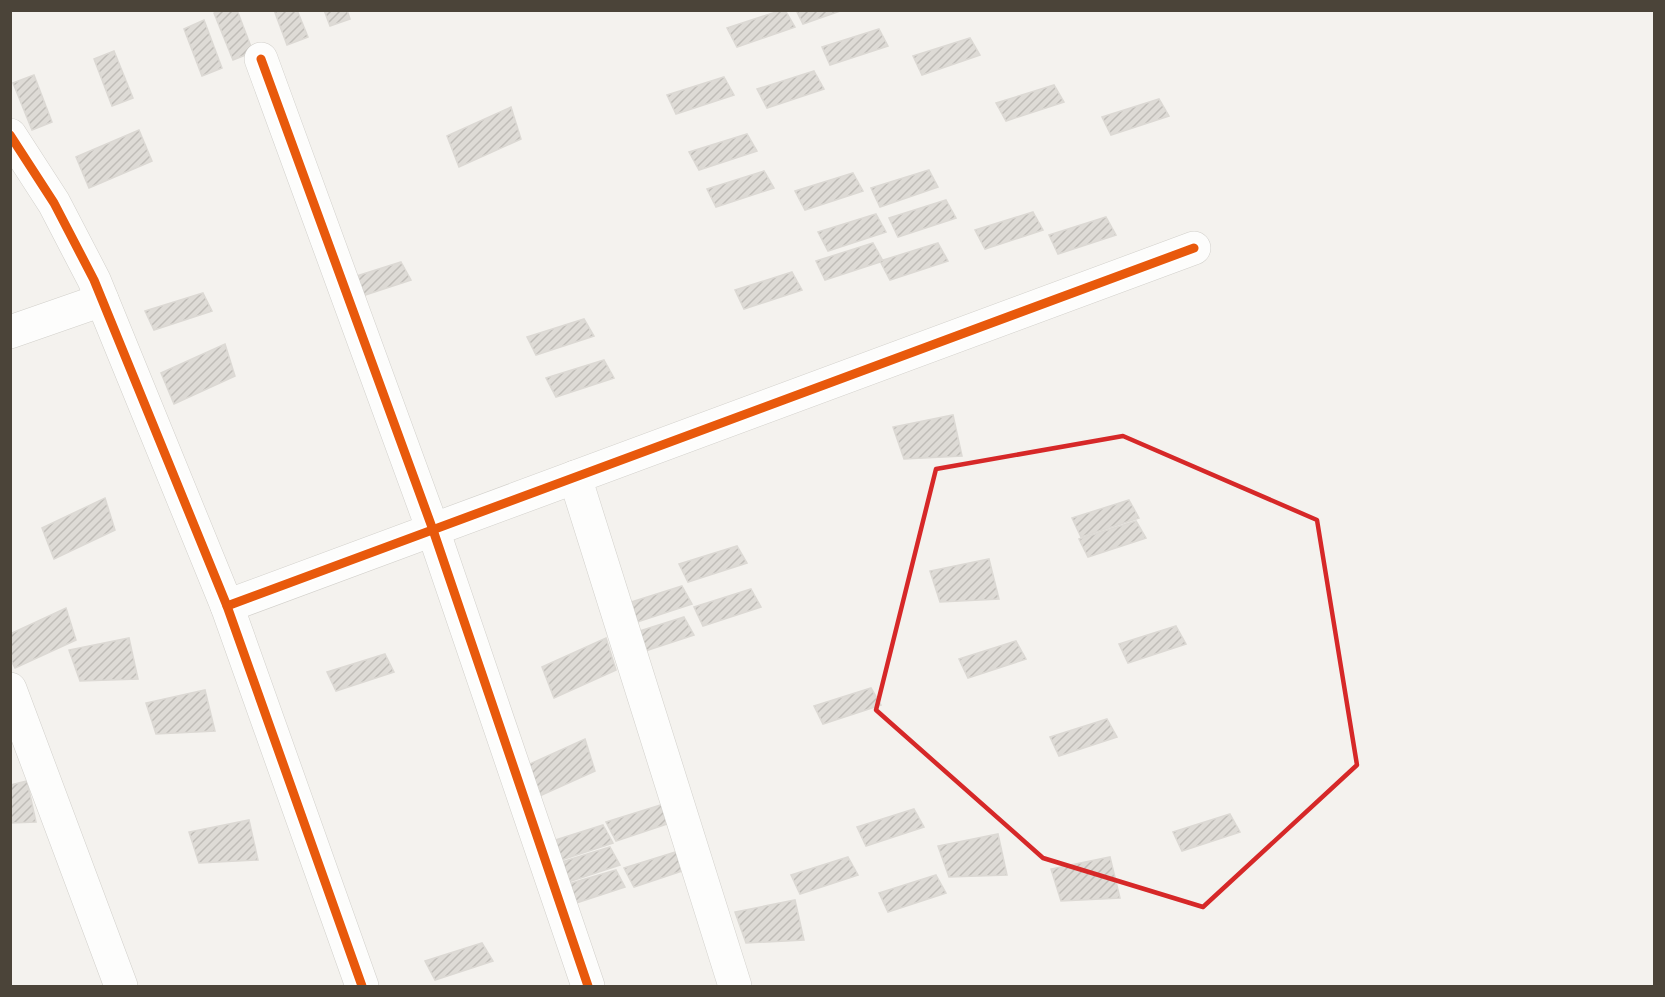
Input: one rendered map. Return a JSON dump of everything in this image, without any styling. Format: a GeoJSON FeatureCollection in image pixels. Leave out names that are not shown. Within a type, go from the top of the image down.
{"type":"FeatureCollection","features":[{"type":"Feature","properties":{"kind":"street"},"geometry":{"type":"LineString","coordinates":[[261,59],[433,530],[588,987]]}},
{"type":"Feature","properties":{"kind":"street"},"geometry":{"type":"LineString","coordinates":[[10,135],[54,203],[94,280],[227,606],[362,987]]}},
{"type":"Feature","properties":{"kind":"street"},"geometry":{"type":"LineString","coordinates":[[227,606],[1194,249]]}},
{"type":"Feature","properties":{"kind":"street"},"geometry":{"type":"LineString","coordinates":[[10,332],[102,300]]}},
{"type":"Feature","properties":{"kind":"street"},"geometry":{"type":"LineString","coordinates":[[575,477],[735,987]]}},
{"type":"Feature","properties":{"kind":"street"},"geometry":{"type":"LineString","coordinates":[[10,689],[121,987]]}},
{"type":"Feature","properties":{"kind":"highlighted area"},"geometry":{"type":"Polygon","coordinates":[[[1123,436],[1317,520],[1357,765],[1203,907],[1043,858],[876,710],[936,469],[1123,436]]]}},
{"type":"Feature","properties":{"kind":"building"},"geometry":{"type":"Polygon","coordinates":[[[220,10],[237,10],[253,52],[233,60],[214,13],[220,10]]]}},
{"type":"Feature","properties":{"kind":"building"},"geometry":{"type":"Polygon","coordinates":[[[274,10],[297,10],[308,37],[287,45],[274,10]]]}},
{"type":"Feature","properties":{"kind":"building"},"geometry":{"type":"Polygon","coordinates":[[[324,10],[347,10],[350,19],[330,26],[324,10]]]}},
{"type":"Feature","properties":{"kind":"building"},"geometry":{"type":"Polygon","coordinates":[[[785,10],[795,27],[737,47],[727,28],[785,10]]]}},
{"type":"Feature","properties":{"kind":"building"},"geometry":{"type":"Polygon","coordinates":[[[796,10],[843,10],[803,24],[796,10]]]}},
{"type":"Feature","properties":{"kind":"building"},"geometry":{"type":"Polygon","coordinates":[[[204,20],[222,68],[202,76],[184,29],[204,20]]]}},
{"type":"Feature","properties":{"kind":"building"},"geometry":{"type":"Polygon","coordinates":[[[879,29],[888,46],[830,65],[822,47],[879,29]]]}},
{"type":"Feature","properties":{"kind":"building"},"geometry":{"type":"Polygon","coordinates":[[[970,38],[980,55],[922,75],[913,56],[970,38]]]}},
{"type":"Feature","properties":{"kind":"building"},"geometry":{"type":"Polygon","coordinates":[[[114,51],[133,98],[112,106],[94,59],[114,51]]]}},
{"type":"Feature","properties":{"kind":"building"},"geometry":{"type":"Polygon","coordinates":[[[814,71],[824,89],[767,108],[757,89],[814,71]]]}},
{"type":"Feature","properties":{"kind":"building"},"geometry":{"type":"Polygon","coordinates":[[[34,75],[52,122],[32,130],[13,83],[34,75]]]}},
{"type":"Feature","properties":{"kind":"building"},"geometry":{"type":"Polygon","coordinates":[[[724,77],[734,95],[676,114],[667,95],[724,77]]]}},
{"type":"Feature","properties":{"kind":"building"},"geometry":{"type":"Polygon","coordinates":[[[1054,85],[1064,102],[1006,121],[996,103],[1054,85]]]}},
{"type":"Feature","properties":{"kind":"building"},"geometry":{"type":"Polygon","coordinates":[[[1159,99],[1169,116],[1111,135],[1102,117],[1159,99]]]}},
{"type":"Feature","properties":{"kind":"building"},"geometry":{"type":"Polygon","coordinates":[[[511,107],[521,139],[459,167],[447,136],[511,107]]]}},
{"type":"Feature","properties":{"kind":"building"},"geometry":{"type":"Polygon","coordinates":[[[139,130],[152,161],[89,188],[76,157],[139,130]]]}},
{"type":"Feature","properties":{"kind":"building"},"geometry":{"type":"Polygon","coordinates":[[[747,134],[757,151],[699,170],[689,152],[747,134]]]}},
{"type":"Feature","properties":{"kind":"building"},"geometry":{"type":"Polygon","coordinates":[[[929,170],[938,187],[880,207],[871,188],[929,170]]]}},
{"type":"Feature","properties":{"kind":"building"},"geometry":{"type":"Polygon","coordinates":[[[764,171],[774,188],[716,207],[707,189],[764,171]]]}},
{"type":"Feature","properties":{"kind":"building"},"geometry":{"type":"Polygon","coordinates":[[[853,173],[863,191],[805,210],[795,191],[853,173]]]}},
{"type":"Feature","properties":{"kind":"building"},"geometry":{"type":"Polygon","coordinates":[[[946,200],[956,218],[898,237],[889,218],[946,200]]]}},
{"type":"Feature","properties":{"kind":"building"},"geometry":{"type":"Polygon","coordinates":[[[1033,212],[1043,230],[985,249],[975,230],[1033,212]]]}},
{"type":"Feature","properties":{"kind":"building"},"geometry":{"type":"Polygon","coordinates":[[[876,214],[886,232],[828,251],[818,232],[876,214]]]}},
{"type":"Feature","properties":{"kind":"building"},"geometry":{"type":"Polygon","coordinates":[[[1106,217],[1116,235],[1058,254],[1049,235],[1106,217]]]}},
{"type":"Feature","properties":{"kind":"building"},"geometry":{"type":"Polygon","coordinates":[[[873,243],[883,261],[825,280],[816,261],[873,243]]]}},
{"type":"Feature","properties":{"kind":"building"},"geometry":{"type":"Polygon","coordinates":[[[938,243],[948,261],[890,280],[880,261],[938,243]]]}},
{"type":"Feature","properties":{"kind":"building"},"geometry":{"type":"Polygon","coordinates":[[[401,262],[411,280],[353,299],[344,280],[401,262]]]}},
{"type":"Feature","properties":{"kind":"building"},"geometry":{"type":"Polygon","coordinates":[[[792,272],[802,290],[744,309],[735,290],[792,272]]]}},
{"type":"Feature","properties":{"kind":"building"},"geometry":{"type":"Polygon","coordinates":[[[203,293],[212,311],[154,330],[145,311],[203,293]]]}},
{"type":"Feature","properties":{"kind":"building"},"geometry":{"type":"Polygon","coordinates":[[[584,319],[594,336],[536,355],[527,337],[584,319]]]}},
{"type":"Feature","properties":{"kind":"building"},"geometry":{"type":"Polygon","coordinates":[[[225,344],[235,376],[174,404],[161,373],[225,344]]]}},
{"type":"Feature","properties":{"kind":"building"},"geometry":{"type":"Polygon","coordinates":[[[604,360],[614,378],[556,397],[546,378],[604,360]]]}},
{"type":"Feature","properties":{"kind":"building"},"geometry":{"type":"Polygon","coordinates":[[[953,415],[962,456],[904,459],[893,427],[953,415]]]}},
{"type":"Feature","properties":{"kind":"building"},"geometry":{"type":"Polygon","coordinates":[[[105,498],[115,530],[54,559],[42,528],[105,498]]]}},
{"type":"Feature","properties":{"kind":"building"},"geometry":{"type":"Polygon","coordinates":[[[1129,500],[1139,518],[1081,537],[1072,518],[1129,500]]]}},
{"type":"Feature","properties":{"kind":"building"},"geometry":{"type":"Polygon","coordinates":[[[1136,521],[1146,538],[1088,557],[1079,539],[1136,521]]]}},
{"type":"Feature","properties":{"kind":"building"},"geometry":{"type":"Polygon","coordinates":[[[737,546],[747,563],[688,582],[679,564],[737,546]]]}},
{"type":"Feature","properties":{"kind":"building"},"geometry":{"type":"Polygon","coordinates":[[[989,559],[999,599],[940,602],[930,571],[989,559]]]}},
{"type":"Feature","properties":{"kind":"building"},"geometry":{"type":"Polygon","coordinates":[[[682,586],[692,604],[634,623],[625,604],[682,586]]]}},
{"type":"Feature","properties":{"kind":"building"},"geometry":{"type":"Polygon","coordinates":[[[751,589],[761,607],[703,626],[694,607],[751,589]]]}},
{"type":"Feature","properties":{"kind":"building"},"geometry":{"type":"Polygon","coordinates":[[[66,608],[76,640],[15,668],[10,658],[10,634],[66,608]]]}},
{"type":"Feature","properties":{"kind":"building"},"geometry":{"type":"Polygon","coordinates":[[[684,617],[694,635],[636,654],[627,635],[684,617]]]}},
{"type":"Feature","properties":{"kind":"building"},"geometry":{"type":"Polygon","coordinates":[[[1176,626],[1186,644],[1128,663],[1119,644],[1176,626]]]}},
{"type":"Feature","properties":{"kind":"building"},"geometry":{"type":"Polygon","coordinates":[[[129,638],[138,679],[80,681],[69,650],[129,638]]]}},
{"type":"Feature","properties":{"kind":"building"},"geometry":{"type":"Polygon","coordinates":[[[606,638],[616,670],[554,698],[542,667],[606,638]]]}},
{"type":"Feature","properties":{"kind":"building"},"geometry":{"type":"Polygon","coordinates":[[[1016,641],[1026,659],[968,678],[959,659],[1016,641]]]}},
{"type":"Feature","properties":{"kind":"building"},"geometry":{"type":"Polygon","coordinates":[[[385,654],[394,672],[336,691],[327,672],[385,654]]]}},
{"type":"Feature","properties":{"kind":"building"},"geometry":{"type":"Polygon","coordinates":[[[871,688],[881,705],[823,724],[814,706],[871,688]]]}},
{"type":"Feature","properties":{"kind":"building"},"geometry":{"type":"Polygon","coordinates":[[[205,690],[215,731],[156,734],[146,703],[205,690]]]}},
{"type":"Feature","properties":{"kind":"building"},"geometry":{"type":"Polygon","coordinates":[[[1107,719],[1117,737],[1059,756],[1050,737],[1107,719]]]}},
{"type":"Feature","properties":{"kind":"building"},"geometry":{"type":"Polygon","coordinates":[[[585,739],[595,771],[533,799],[521,768],[585,739]]]}},
{"type":"Feature","properties":{"kind":"building"},"geometry":{"type":"Polygon","coordinates":[[[27,781],[36,822],[10,823],[10,785],[27,781]]]}},
{"type":"Feature","properties":{"kind":"building"},"geometry":{"type":"Polygon","coordinates":[[[664,804],[673,822],[616,841],[606,822],[664,804]]]}},
{"type":"Feature","properties":{"kind":"building"},"geometry":{"type":"Polygon","coordinates":[[[914,809],[924,827],[866,846],[857,827],[914,809]]]}},
{"type":"Feature","properties":{"kind":"building"},"geometry":{"type":"Polygon","coordinates":[[[1230,814],[1240,832],[1182,851],[1173,832],[1230,814]]]}},
{"type":"Feature","properties":{"kind":"building"},"geometry":{"type":"Polygon","coordinates":[[[249,820],[258,860],[199,863],[189,832],[249,820]]]}},
{"type":"Feature","properties":{"kind":"building"},"geometry":{"type":"Polygon","coordinates":[[[603,825],[613,843],[555,862],[546,843],[603,825]]]}},
{"type":"Feature","properties":{"kind":"building"},"geometry":{"type":"Polygon","coordinates":[[[998,834],[1007,875],[949,877],[938,846],[998,834]]]}},
{"type":"Feature","properties":{"kind":"building"},"geometry":{"type":"Polygon","coordinates":[[[610,847],[620,865],[562,884],[552,865],[610,847]]]}},
{"type":"Feature","properties":{"kind":"building"},"geometry":{"type":"Polygon","coordinates":[[[682,850],[691,868],[634,887],[624,868],[682,850]]]}},
{"type":"Feature","properties":{"kind":"building"},"geometry":{"type":"Polygon","coordinates":[[[848,857],[858,875],[800,894],[791,875],[848,857]]]}},
{"type":"Feature","properties":{"kind":"building"},"geometry":{"type":"Polygon","coordinates":[[[1110,857],[1120,898],[1061,901],[1051,869],[1110,857]]]}},
{"type":"Feature","properties":{"kind":"building"},"geometry":{"type":"Polygon","coordinates":[[[616,870],[625,887],[567,906],[558,887],[616,870]]]}},
{"type":"Feature","properties":{"kind":"building"},"geometry":{"type":"Polygon","coordinates":[[[936,875],[946,893],[888,912],[879,893],[936,875]]]}},
{"type":"Feature","properties":{"kind":"building"},"geometry":{"type":"Polygon","coordinates":[[[795,900],[804,940],[746,943],[735,912],[795,900]]]}},
{"type":"Feature","properties":{"kind":"building"},"geometry":{"type":"Polygon","coordinates":[[[482,943],[493,961],[435,980],[425,961],[482,943]]]}},
{"type":"Feature","properties":{"kind":"cycle path"},"geometry":{"type":"LineString","coordinates":[[261,59],[433,530],[588,986]]}},
{"type":"Feature","properties":{"kind":"cycle path"},"geometry":{"type":"LineString","coordinates":[[10,135],[54,203],[94,280],[227,606],[362,986]]}},
{"type":"Feature","properties":{"kind":"cycle path"},"geometry":{"type":"LineString","coordinates":[[227,606],[1194,248]]}}]}
